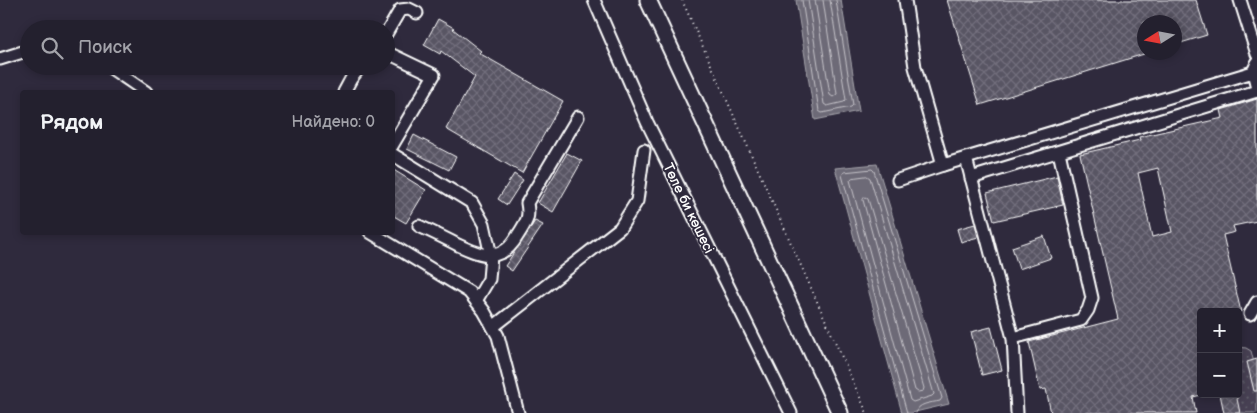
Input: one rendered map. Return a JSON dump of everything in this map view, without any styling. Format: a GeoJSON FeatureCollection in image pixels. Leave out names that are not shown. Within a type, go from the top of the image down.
{"type":"FeatureCollection","features":[{"type":"Feature","properties":{"kind":"main road"},"geometry":{"type":"LineString","coordinates":[[648,0],[840,413]]}},
{"type":"Feature","properties":{"kind":"street","name":"Төле би көшесі"},"geometry":{"type":"LineString","coordinates":[[594,0],[647,122],[791,413]]}},
{"type":"Feature","properties":{"kind":"street"},"geometry":{"type":"LineString","coordinates":[[905,0],[915,67],[943,165]]}},
{"type":"Feature","properties":{"kind":"street"},"geometry":{"type":"LineString","coordinates":[[1240,0],[1257,54]]}},
{"type":"Feature","properties":{"kind":"street"},"geometry":{"type":"LineString","coordinates":[[394,20],[400,10],[409,9],[417,13]]}},
{"type":"Feature","properties":{"kind":"street"},"geometry":{"type":"LineString","coordinates":[[0,59],[20,53]]}},
{"type":"Feature","properties":{"kind":"street"},"geometry":{"type":"LineString","coordinates":[[395,56],[434,75],[395,141]]}},
{"type":"Feature","properties":{"kind":"street"},"geometry":{"type":"LineString","coordinates":[[898,180],[1255,67],[1257,90],[971,178]]}},
{"type":"Feature","properties":{"kind":"street"},"geometry":{"type":"LineString","coordinates":[[121,75],[143,90]]}},
{"type":"Feature","properties":{"kind":"street"},"geometry":{"type":"LineString","coordinates":[[345,90],[354,75]]}},
{"type":"Feature","properties":{"kind":"street"},"geometry":{"type":"LineString","coordinates":[[419,226],[475,253],[491,256],[498,255],[509,248],[515,242],[529,217],[527,203],[578,118]]}},
{"type":"Feature","properties":{"kind":"street"},"geometry":{"type":"LineString","coordinates":[[493,327],[620,228],[637,201],[644,150]]}},
{"type":"Feature","properties":{"kind":"street"},"geometry":{"type":"LineString","coordinates":[[1013,338],[1081,320],[1088,310],[1092,298],[1059,152]]}},
{"type":"Feature","properties":{"kind":"street"},"geometry":{"type":"LineString","coordinates":[[395,156],[472,202],[484,224],[491,256],[489,279],[476,301]]}},
{"type":"Feature","properties":{"kind":"street"},"geometry":{"type":"LineString","coordinates":[[966,158],[1013,338],[1018,413]]}},
{"type":"Feature","properties":{"kind":"street"},"geometry":{"type":"LineString","coordinates":[[375,235],[469,292],[484,312],[498,336],[518,413]]}},
{"type":"Feature","properties":{"kind":"street"},"geometry":{"type":"LineString","coordinates":[[1250,314],[1257,302]]}},
{"type":"Feature","properties":{"kind":"path"},"geometry":{"type":"LineString","coordinates":[[682,0],[867,413]]}},
{"type":"Feature","properties":{"kind":"shaded area"},"geometry":{"type":"Polygon","coordinates":[[[1242,348],[1246,348],[1251,351],[1257,375],[1257,413],[1227,413],[1224,398],[1242,398],[1242,348]]]}},
{"type":"Feature","properties":{"kind":"water"},"geometry":{"type":"Polygon","coordinates":[[[796,0],[841,0],[859,111],[815,120],[796,0]]]}},
{"type":"Feature","properties":{"kind":"water"},"geometry":{"type":"Polygon","coordinates":[[[877,164],[949,404],[911,413],[902,413],[835,168],[877,164]]]}},
{"type":"Feature","properties":{"kind":"building"},"geometry":{"type":"Polygon","coordinates":[[[947,0],[1196,0],[1207,35],[1182,43],[1182,15],[1137,15],[1137,56],[980,105],[947,0]]]}},
{"type":"Feature","properties":{"kind":"building"},"geometry":{"type":"Polygon","coordinates":[[[438,19],[454,28],[481,51],[479,53],[563,101],[522,173],[446,129],[475,77],[441,51],[440,54],[424,45],[438,19]]]}},
{"type":"Feature","properties":{"kind":"building"},"geometry":{"type":"Polygon","coordinates":[[[1257,99],[1257,221],[1233,226],[1235,232],[1223,235],[1240,308],[1197,308],[1197,396],[1193,397],[1196,413],[1051,413],[1046,389],[1040,390],[1029,342],[1118,319],[1080,154],[1140,140],[1139,137],[1223,118],[1221,110],[1257,99]],[[1158,168],[1138,173],[1152,237],[1172,232],[1158,168]]]}},
{"type":"Feature","properties":{"kind":"building"},"geometry":{"type":"Polygon","coordinates":[[[414,135],[456,157],[449,170],[407,149],[414,135]]]}},
{"type":"Feature","properties":{"kind":"building"},"geometry":{"type":"Polygon","coordinates":[[[567,153],[582,161],[553,212],[538,203],[567,153]]]}},
{"type":"Feature","properties":{"kind":"building"},"geometry":{"type":"Polygon","coordinates":[[[395,171],[426,190],[406,223],[395,217],[395,171]]]}},
{"type":"Feature","properties":{"kind":"building"},"geometry":{"type":"Polygon","coordinates":[[[514,174],[523,180],[507,205],[498,199],[514,174]]]}},
{"type":"Feature","properties":{"kind":"building"},"geometry":{"type":"Polygon","coordinates":[[[1057,176],[1063,205],[994,221],[987,193],[1057,176]]]}},
{"type":"Feature","properties":{"kind":"building"},"geometry":{"type":"Polygon","coordinates":[[[535,221],[543,225],[512,271],[505,266],[535,221]]]}},
{"type":"Feature","properties":{"kind":"building"},"geometry":{"type":"Polygon","coordinates":[[[975,224],[978,237],[961,242],[957,229],[975,224]]]}},
{"type":"Feature","properties":{"kind":"building"},"geometry":{"type":"Polygon","coordinates":[[[1044,236],[1051,258],[1019,269],[1012,247],[1044,236]]]}},
{"type":"Feature","properties":{"kind":"building"},"geometry":{"type":"Polygon","coordinates":[[[991,327],[1002,370],[982,375],[971,332],[991,327]]]}},
{"type":"Feature","properties":{"kind":"building"},"geometry":{"type":"Polygon","coordinates":[[[1257,359],[1257,391],[1254,391],[1247,362],[1257,359]]]}},
{"type":"Feature","properties":{"kind":"building"},"geometry":{"type":"Polygon","coordinates":[[[1221,398],[1237,398],[1240,413],[1224,413],[1221,398]]]}}]}
